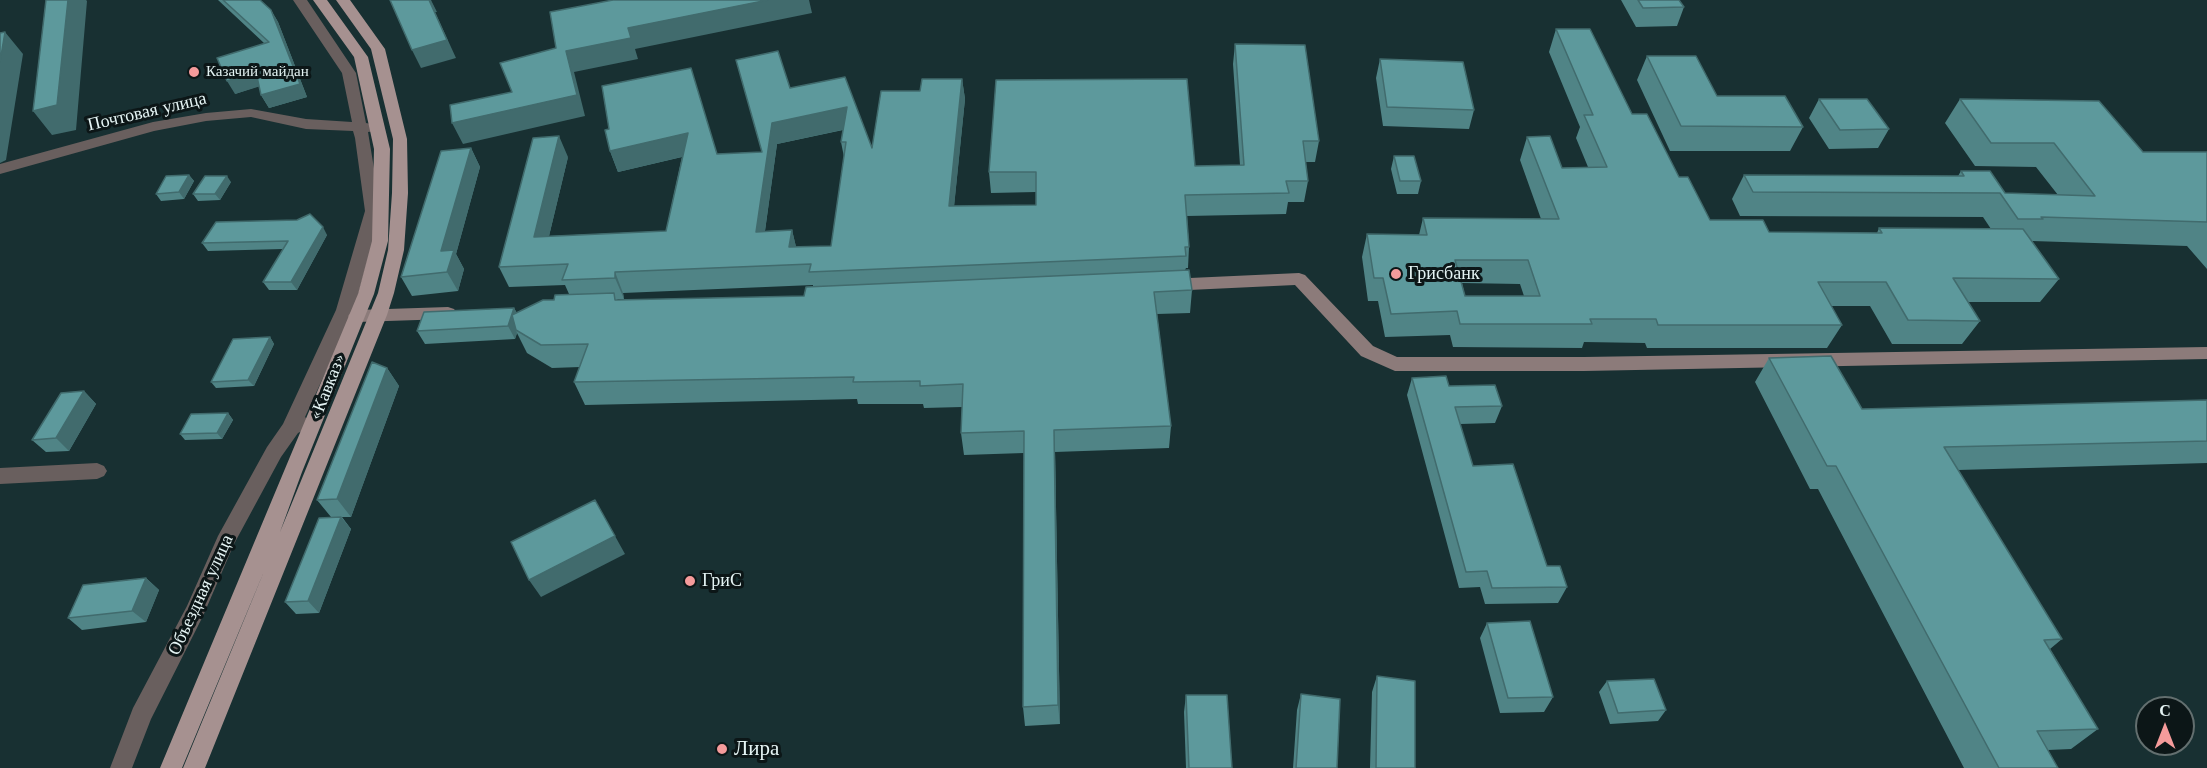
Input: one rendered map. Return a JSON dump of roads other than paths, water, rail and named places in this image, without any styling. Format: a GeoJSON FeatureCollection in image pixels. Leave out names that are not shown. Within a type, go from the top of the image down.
{"type":"FeatureCollection","features":[{"type":"Feature","properties":{"kind":"main road","name":"«Кавказ»"},"geometry":{"type":"LineString","coordinates":[[171,768],[366,294],[380,241],[382,150],[368,128],[361,57],[320,0]]}},
{"type":"Feature","properties":{"kind":"main road","name":"«Кавказ»"},"geometry":{"type":"LineString","coordinates":[[194,768],[378,315],[386,293],[396,250],[400,194],[400,139],[378,49],[343,0]]}},
{"type":"Feature","properties":{"kind":"street","name":"Объездная улица"},"geometry":{"type":"LineString","coordinates":[[121,768],[141,715],[196,610],[225,542],[274,452],[291,428],[345,310],[373,211],[368,128],[349,74],[300,0]]}},
{"type":"Feature","properties":{"kind":"street","name":"Почтовая улица"},"geometry":{"type":"LineString","coordinates":[[0,169],[153,127],[206,117],[251,113],[306,124],[368,128]]}},
{"type":"Feature","properties":{"kind":"street"},"geometry":{"type":"LineString","coordinates":[[1150,286],[1299,279],[1367,351],[1395,364],[1584,364],[2207,353]]}},
{"type":"Feature","properties":{"kind":"street"},"geometry":{"type":"LineString","coordinates":[[357,316],[467,312]]}},
{"type":"Feature","properties":{"kind":"street"},"geometry":{"type":"LineString","coordinates":[[291,428],[315,418]]}},
{"type":"Feature","properties":{"kind":"street"},"geometry":{"type":"LineString","coordinates":[[0,476],[97,471]]}},
{"type":"Feature","properties":{"kind":"place","name":"Казачий майдан"},"geometry":{"type":"Point","coordinates":[194,72]}},
{"type":"Feature","properties":{"kind":"place","name":"Грисбанк"},"geometry":{"type":"Point","coordinates":[1396,274]}},
{"type":"Feature","properties":{"kind":"place","name":"ГриС"},"geometry":{"type":"Point","coordinates":[690,581]}},
{"type":"Feature","properties":{"kind":"place","name":"Лира"},"geometry":{"type":"Point","coordinates":[722,749]}}]}
